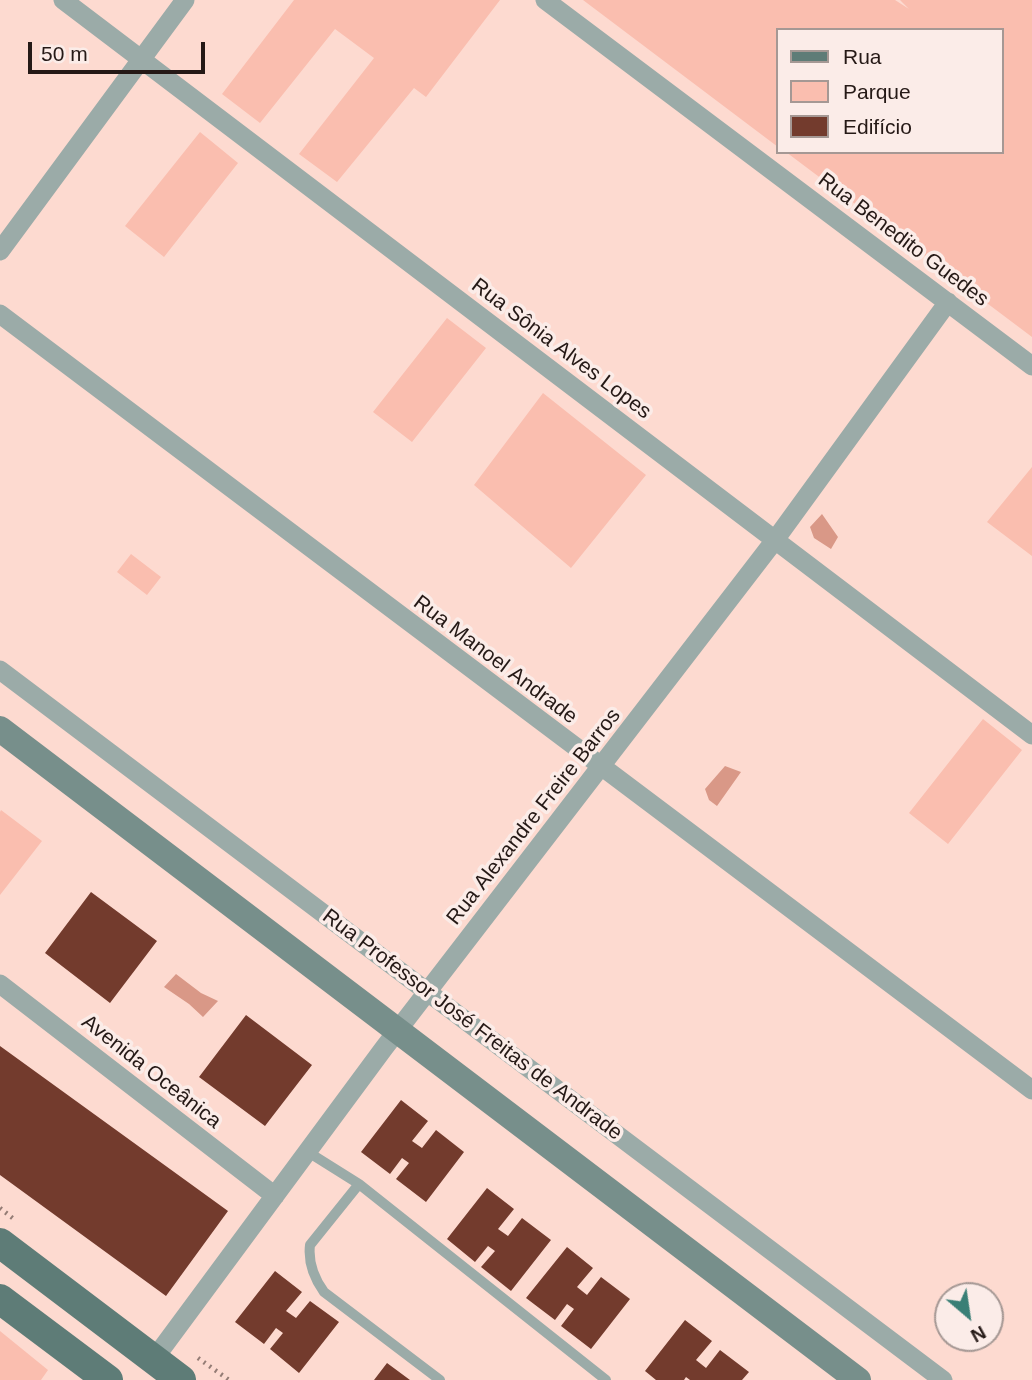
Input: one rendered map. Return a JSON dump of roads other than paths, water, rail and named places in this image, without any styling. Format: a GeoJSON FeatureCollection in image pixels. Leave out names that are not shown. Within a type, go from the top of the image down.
{"type":"FeatureCollection","features":[{"type":"Feature","properties":{"kind":"main road"},"geometry":{"type":"LineString","coordinates":[[0,1243],[181,1380]]}},
{"type":"Feature","properties":{"kind":"main road"},"geometry":{"type":"LineString","coordinates":[[0,1299],[108,1380]]}},
{"type":"Feature","properties":{"kind":"street","name":"Rua Sônia Alves Lopes"},"geometry":{"type":"LineString","coordinates":[[62,0],[1032,735]]}},
{"type":"Feature","properties":{"kind":"street"},"geometry":{"type":"LineString","coordinates":[[0,251],[185,0]]}},
{"type":"Feature","properties":{"kind":"street","name":"Rua Benedito Guedes"},"geometry":{"type":"LineString","coordinates":[[545,0],[1032,366]]}},
{"type":"Feature","properties":{"kind":"street","name":"Rua Alexandre Freire Barros"},"geometry":{"type":"LineString","coordinates":[[154,1359],[428,991],[775,540],[948,302]]}},
{"type":"Feature","properties":{"kind":"street","name":"Rua Manoel Andrade"},"geometry":{"type":"LineString","coordinates":[[0,314],[1032,1090]]}},
{"type":"Feature","properties":{"kind":"street","name":"Rua Professor José Freitas de Andrade"},"geometry":{"type":"LineString","coordinates":[[0,670],[943,1380]]}},
{"type":"Feature","properties":{"kind":"street"},"geometry":{"type":"LineString","coordinates":[[0,729],[858,1380]]}},
{"type":"Feature","properties":{"kind":"street","name":"Avenida Oceânica"},"geometry":{"type":"LineString","coordinates":[[0,984],[275,1196]]}},
{"type":"Feature","properties":{"kind":"lane"},"geometry":{"type":"LineString","coordinates":[[308,1152],[359,1184],[606,1380]]}},
{"type":"Feature","properties":{"kind":"lane"},"geometry":{"type":"LineString","coordinates":[[359,1184],[310,1245],[309,1255],[316,1282],[324,1292],[440,1380]]}}]}
